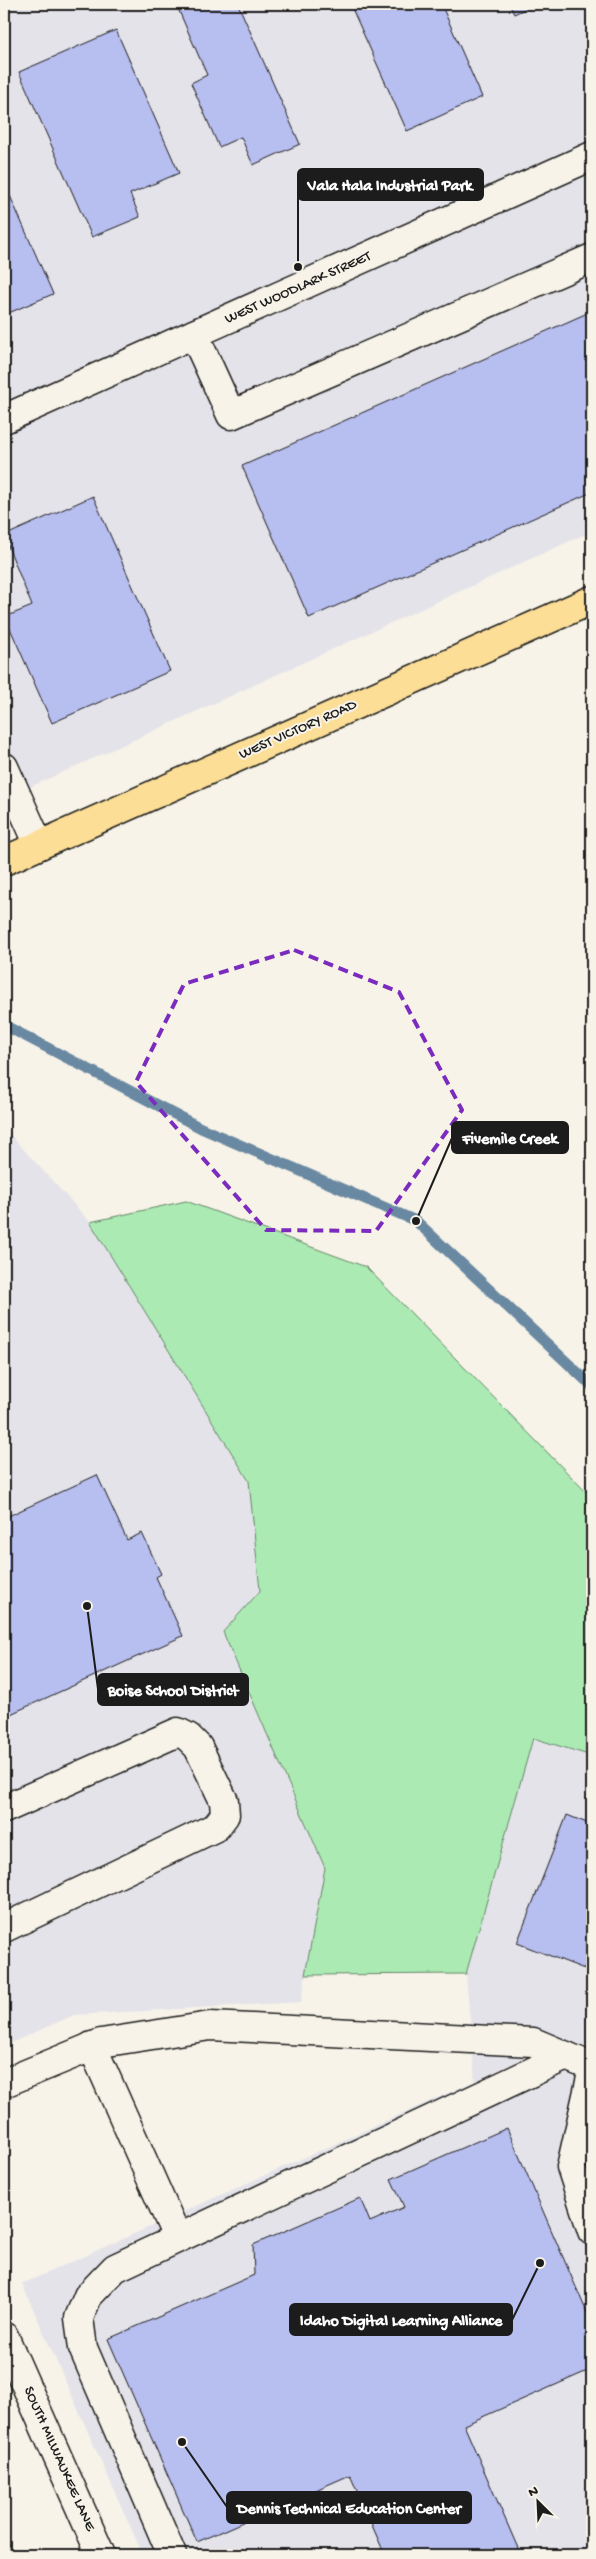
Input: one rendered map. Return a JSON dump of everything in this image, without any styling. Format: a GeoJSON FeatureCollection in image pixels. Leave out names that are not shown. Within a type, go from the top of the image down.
{"type":"FeatureCollection","features":[{"type":"Feature","properties":{"kind":"main road","name":"WEST VICTORY ROAD"},"geometry":{"type":"LineString","coordinates":[[4,861],[592,600]]}},
{"type":"Feature","properties":{"kind":"street","name":"WEST WOODLARK STREET"},"geometry":{"type":"LineString","coordinates":[[6,414],[194,334],[592,156]]}},
{"type":"Feature","properties":{"kind":"street"},"geometry":{"type":"LineString","coordinates":[[194,334],[231,416],[592,258]]}},
{"type":"Feature","properties":{"kind":"street"},"geometry":{"type":"LineString","coordinates":[[4,767],[39,845]]}},
{"type":"Feature","properties":{"kind":"street"},"geometry":{"type":"LineString","coordinates":[[4,1809],[178,1732],[188,1737],[198,1747],[224,1801],[225,1814],[216,1827],[4,1928]]}},
{"type":"Feature","properties":{"kind":"street"},"geometry":{"type":"LineString","coordinates":[[4,2083],[92,2046],[210,2026],[533,2042],[592,2067]]}},
{"type":"Feature","properties":{"kind":"street"},"geometry":{"type":"LineString","coordinates":[[92,2046],[177,2237]]}},
{"type":"Feature","properties":{"kind":"street"},"geometry":{"type":"LineString","coordinates":[[172,2555],[83,2348],[79,2318],[88,2296],[115,2268],[177,2237],[566,2056]]}},
{"type":"Feature","properties":{"kind":"street"},"geometry":{"type":"LineString","coordinates":[[592,2073],[571,2167],[592,2231]]}},
{"type":"Feature","properties":{"kind":"street","name":"SOUTH MILWAUKEE LANE"},"geometry":{"type":"LineString","coordinates":[[4,2336],[101,2555]]}},
{"type":"Feature","properties":{"kind":"highlighted area"},"geometry":{"type":"Polygon","coordinates":[[[294,950],[399,992],[462,1110],[376,1231],[266,1230],[136,1082],[184,984],[294,950]]]}},
{"type":"Feature","properties":{"kind":"shaded area"},"geometry":{"type":"Polygon","coordinates":[[[4,4],[592,4],[592,531],[4,799],[4,4]]]}},
{"type":"Feature","properties":{"kind":"shaded area"},"geometry":{"type":"Polygon","coordinates":[[[4,1128],[90,1222],[250,1481],[260,1591],[223,1632],[325,1868],[301,2002],[74,2015],[4,2046],[4,1128]]]}},
{"type":"Feature","properties":{"kind":"shaded area"},"geometry":{"type":"Polygon","coordinates":[[[533,1737],[592,1756],[592,2555],[143,2555],[22,2284],[475,2081],[466,1974],[533,1737]]]}},
{"type":"Feature","properties":{"kind":"green space"},"geometry":{"type":"Polygon","coordinates":[[[186,1201],[366,1267],[592,1498],[592,1756],[533,1738],[466,1974],[305,1975],[325,1868],[223,1632],[260,1591],[249,1481],[90,1222],[186,1201]]]}},
{"type":"Feature","properties":{"kind":"building"},"geometry":{"type":"Polygon","coordinates":[[[176,4],[238,4],[300,144],[253,165],[241,137],[219,147],[191,83],[207,75],[176,4]]]}},
{"type":"Feature","properties":{"kind":"building"},"geometry":{"type":"Polygon","coordinates":[[[350,4],[441,4],[482,97],[407,131],[350,4]]]}},
{"type":"Feature","properties":{"kind":"building"},"geometry":{"type":"Polygon","coordinates":[[[509,4],[536,4],[514,14],[509,4]]]}},
{"type":"Feature","properties":{"kind":"building"},"geometry":{"type":"Polygon","coordinates":[[[116,30],[179,173],[130,194],[140,217],[92,237],[19,72],[116,30]]]}},
{"type":"Feature","properties":{"kind":"building"},"geometry":{"type":"Polygon","coordinates":[[[4,182],[53,294],[4,315],[4,182]]]}},
{"type":"Feature","properties":{"kind":"building"},"geometry":{"type":"Polygon","coordinates":[[[592,311],[592,492],[309,618],[242,466],[592,311]]]}},
{"type":"Feature","properties":{"kind":"building"},"geometry":{"type":"Polygon","coordinates":[[[93,496],[170,671],[52,723],[5,617],[32,606],[4,536],[93,496]]]}},
{"type":"Feature","properties":{"kind":"building"},"geometry":{"type":"Polygon","coordinates":[[[97,1475],[127,1540],[142,1533],[161,1574],[156,1577],[183,1636],[4,1717],[4,1518],[97,1475]]]}},
{"type":"Feature","properties":{"kind":"building"},"geometry":{"type":"Polygon","coordinates":[[[567,1815],[592,1825],[592,1972],[517,1943],[567,1815]]]}},
{"type":"Feature","properties":{"kind":"building"},"geometry":{"type":"Polygon","coordinates":[[[507,2128],[592,2324],[592,2369],[464,2425],[521,2555],[385,2555],[350,2475],[197,2542],[108,2339],[254,2275],[253,2245],[360,2198],[370,2222],[404,2207],[391,2179],[507,2128]]]}},
{"type":"Feature","properties":{"kind":"waterway"},"geometry":{"type":"LineString","coordinates":[[4,1025],[201,1128],[416,1221],[592,1386]]}},
{"type":"Feature","properties":{"kind":"place","name":"Vala Hala Industrial Park"},"geometry":{"type":"Point","coordinates":[298,267]}},
{"type":"Feature","properties":{"kind":"place","name":"Fivemile Creek"},"geometry":{"type":"Point","coordinates":[416,1221]}},
{"type":"Feature","properties":{"kind":"place","name":"Boise School District"},"geometry":{"type":"Point","coordinates":[87,1606]}},
{"type":"Feature","properties":{"kind":"place","name":"Idaho Digital Learning Alliance"},"geometry":{"type":"Point","coordinates":[540,2263]}},
{"type":"Feature","properties":{"kind":"place","name":"Dennis Technical Education Center"},"geometry":{"type":"Point","coordinates":[182,2442]}}]}
